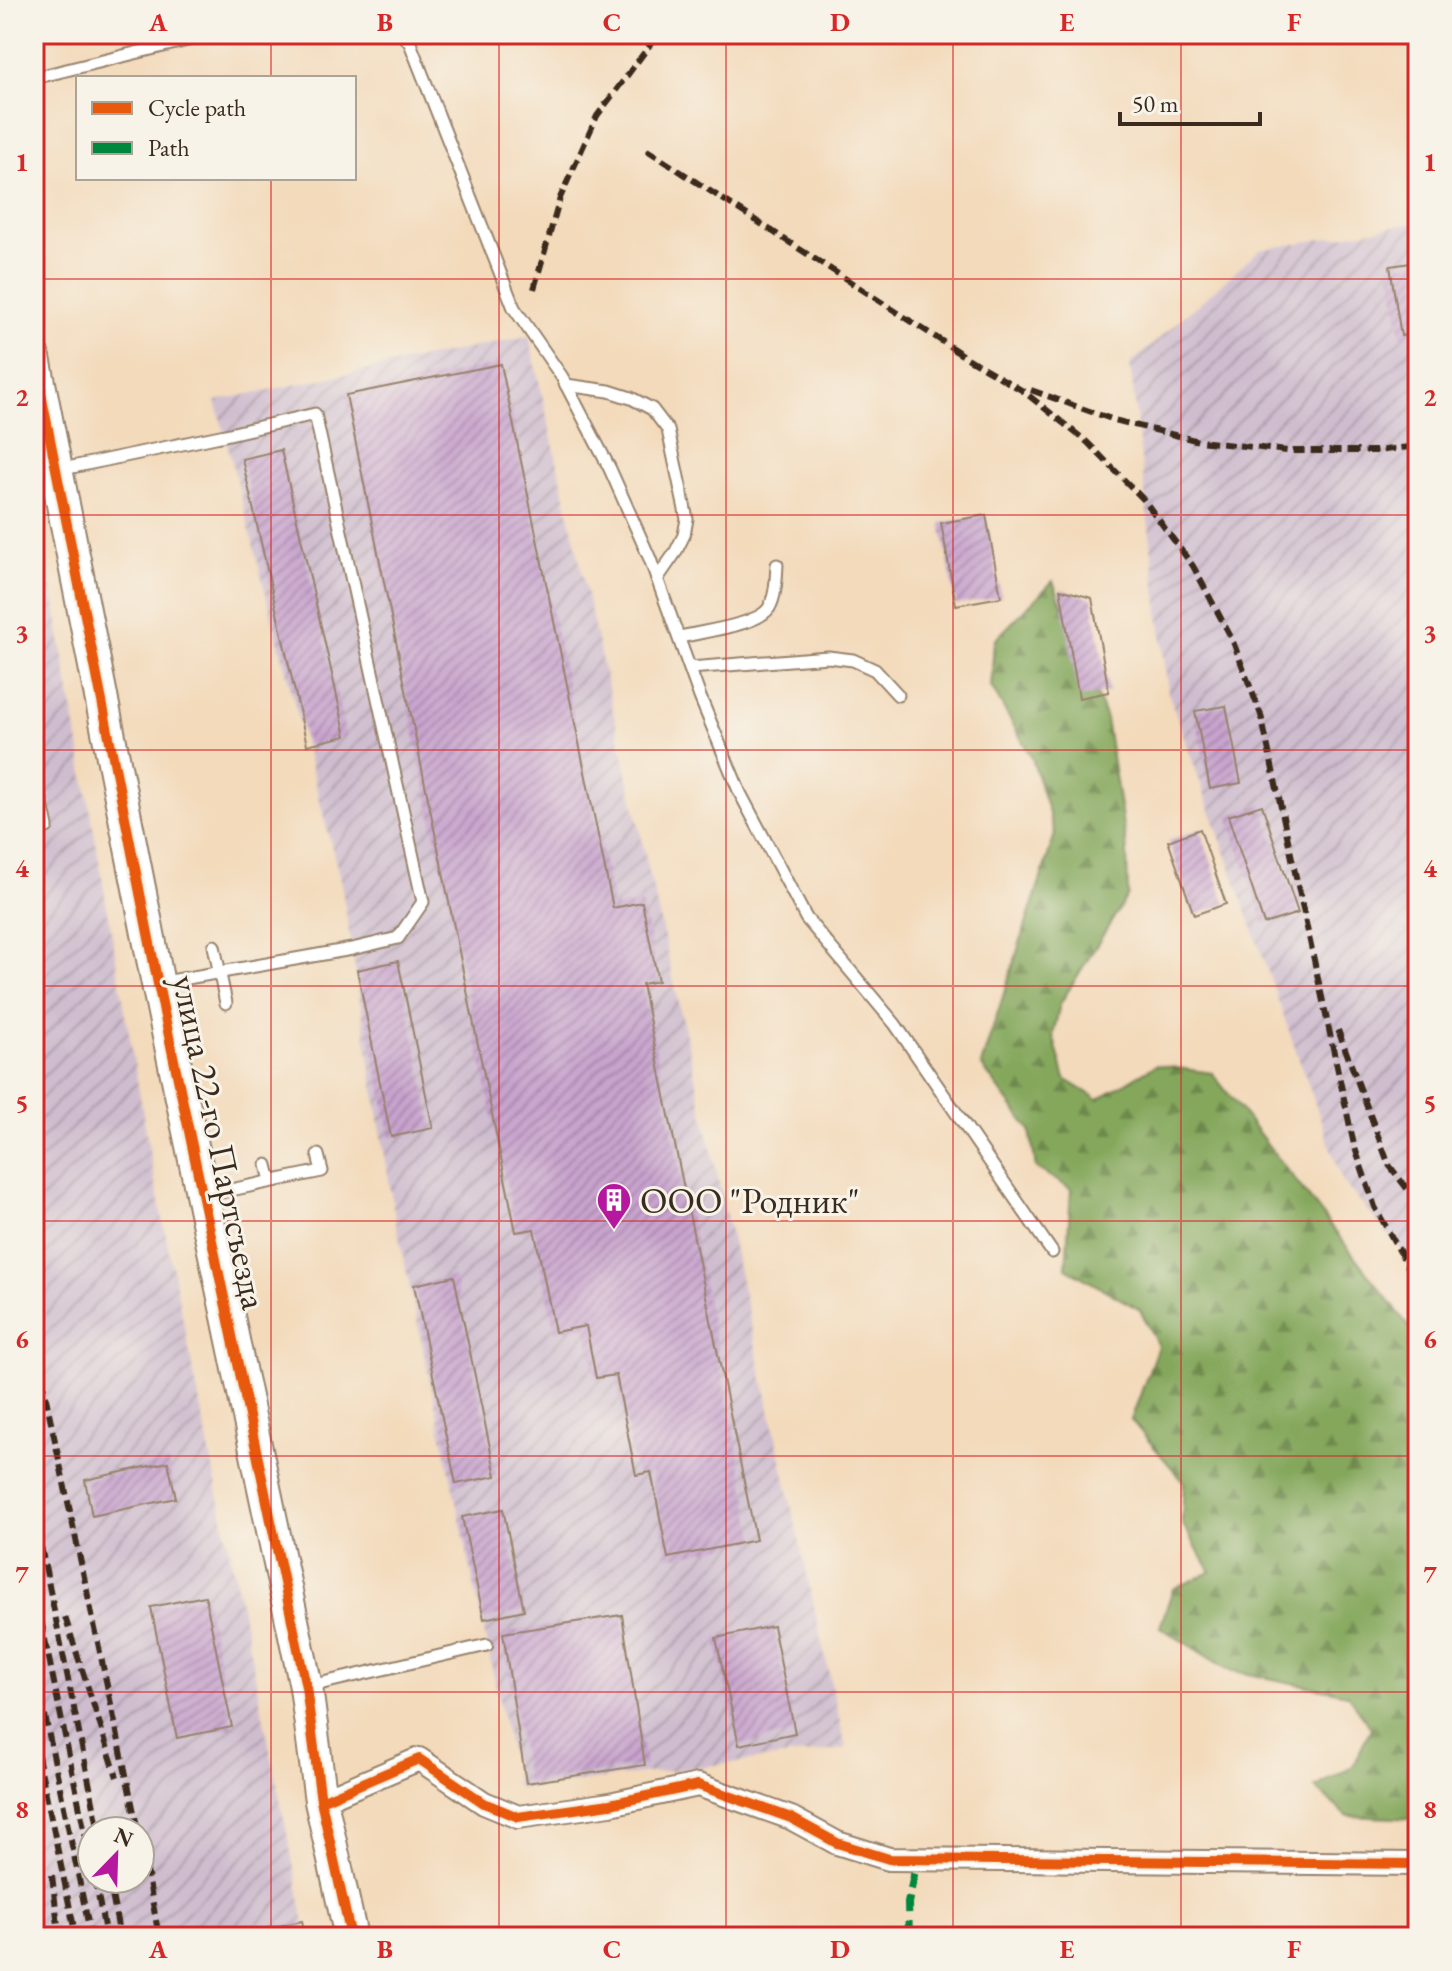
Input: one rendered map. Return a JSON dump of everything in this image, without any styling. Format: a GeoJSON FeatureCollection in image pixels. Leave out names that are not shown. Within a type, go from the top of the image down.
{"type":"FeatureCollection","features":[{"type":"Feature","properties":{"kind":"street","name":"улица 22-го Партсъезда"},"geometry":{"type":"LineString","coordinates":[[34,358],[40,421],[56,471],[158,984],[306,1687],[321,1801],[351,1937]]}},
{"type":"Feature","properties":{"kind":"street"},"geometry":{"type":"LineString","coordinates":[[321,1801],[419,1759],[484,1803],[518,1817],[610,1804],[698,1785],[791,1818],[837,1843],[889,1859],[1418,1864]]}},
{"type":"Feature","properties":{"kind":"lane"},"geometry":{"type":"LineString","coordinates":[[34,78],[212,34]]}},
{"type":"Feature","properties":{"kind":"lane"},"geometry":{"type":"LineString","coordinates":[[403,34],[410,43],[514,308],[566,385],[610,469],[657,579],[740,793],[806,918],[895,1024],[1052,1252]]}},
{"type":"Feature","properties":{"kind":"lane"},"geometry":{"type":"LineString","coordinates":[[566,385],[609,391],[631,398],[652,409],[668,430],[687,519],[684,535],[657,579]]}},
{"type":"Feature","properties":{"kind":"lane"},"geometry":{"type":"LineString","coordinates":[[56,471],[315,414],[423,902],[398,938],[158,984]]}},
{"type":"Feature","properties":{"kind":"lane"},"geometry":{"type":"LineString","coordinates":[[680,637],[757,619],[768,610],[774,596],[777,565]]}},
{"type":"Feature","properties":{"kind":"lane"},"geometry":{"type":"LineString","coordinates":[[690,668],[828,657],[853,660],[875,670],[898,695]]}},
{"type":"Feature","properties":{"kind":"lane"},"geometry":{"type":"LineString","coordinates":[[34,768],[47,827]]}},
{"type":"Feature","properties":{"kind":"lane"},"geometry":{"type":"LineString","coordinates":[[214,946],[226,1003]]}},
{"type":"Feature","properties":{"kind":"lane"},"geometry":{"type":"LineString","coordinates":[[202,1196],[322,1171],[318,1155]]}},
{"type":"Feature","properties":{"kind":"lane"},"geometry":{"type":"LineString","coordinates":[[267,1165],[271,1181]]}},
{"type":"Feature","properties":{"kind":"lane"},"geometry":{"type":"LineString","coordinates":[[306,1687],[487,1645]]}},
{"type":"Feature","properties":{"kind":"shaded area"},"geometry":{"type":"Polygon","coordinates":[[[1418,222],[1418,1270],[1343,1182],[1168,692],[1130,364],[1260,250],[1418,222]]]}},
{"type":"Feature","properties":{"kind":"shaded area"},"geometry":{"type":"Polygon","coordinates":[[[529,336],[846,1749],[518,1789],[395,1218],[341,883],[216,401],[529,336]]]}},
{"type":"Feature","properties":{"kind":"shaded area"},"geometry":{"type":"Polygon","coordinates":[[[34,485],[153,1172],[308,1937],[34,1937],[34,485]]]}},
{"type":"Feature","properties":{"kind":"green space"},"geometry":{"type":"Polygon","coordinates":[[[1053,581],[1106,719],[1127,851],[1128,895],[1060,1004],[1053,1035],[1065,1079],[1098,1099],[1156,1065],[1212,1073],[1418,1338],[1418,1819],[1347,1816],[1315,1788],[1353,1766],[1371,1728],[1347,1694],[1229,1670],[1160,1627],[1173,1589],[1211,1572],[1182,1523],[1184,1482],[1131,1420],[1158,1346],[1140,1310],[1066,1268],[1071,1189],[1036,1168],[1030,1130],[981,1065],[1055,834],[1032,758],[991,686],[994,641],[1053,581]]]}},
{"type":"Feature","properties":{"kind":"building"},"geometry":{"type":"Polygon","coordinates":[[[1418,262],[1418,333],[1401,336],[1390,266],[1418,262]]]}},
{"type":"Feature","properties":{"kind":"building"},"geometry":{"type":"Polygon","coordinates":[[[501,364],[613,908],[642,902],[658,981],[642,984],[756,1540],[668,1558],[651,1472],[636,1475],[616,1375],[596,1378],[586,1326],[555,1332],[534,1229],[516,1232],[346,395],[501,364]]]}},
{"type":"Feature","properties":{"kind":"building"},"geometry":{"type":"Polygon","coordinates":[[[281,450],[346,736],[307,745],[242,459],[281,450]]]}},
{"type":"Feature","properties":{"kind":"building"},"geometry":{"type":"Polygon","coordinates":[[[986,515],[1001,597],[956,605],[941,523],[986,515]]]}},
{"type":"Feature","properties":{"kind":"building"},"geometry":{"type":"Polygon","coordinates":[[[1060,589],[1092,598],[1109,692],[1079,698],[1060,589]]]}},
{"type":"Feature","properties":{"kind":"building"},"geometry":{"type":"Polygon","coordinates":[[[1226,706],[1241,783],[1210,789],[1195,711],[1226,706]]]}},
{"type":"Feature","properties":{"kind":"building"},"geometry":{"type":"Polygon","coordinates":[[[1262,805],[1298,913],[1264,924],[1228,816],[1262,805]]]}},
{"type":"Feature","properties":{"kind":"building"},"geometry":{"type":"Polygon","coordinates":[[[1200,829],[1226,904],[1194,915],[1168,841],[1200,829]]]}},
{"type":"Feature","properties":{"kind":"building"},"geometry":{"type":"Polygon","coordinates":[[[398,961],[433,1128],[391,1137],[357,970],[398,961]]]}},
{"type":"Feature","properties":{"kind":"building"},"geometry":{"type":"Polygon","coordinates":[[[454,1276],[496,1476],[456,1484],[414,1285],[454,1276]]]}},
{"type":"Feature","properties":{"kind":"building"},"geometry":{"type":"Polygon","coordinates":[[[168,1462],[176,1498],[92,1516],[85,1480],[168,1462]]]}},
{"type":"Feature","properties":{"kind":"building"},"geometry":{"type":"Polygon","coordinates":[[[503,1509],[524,1610],[484,1619],[462,1517],[503,1509]]]}},
{"type":"Feature","properties":{"kind":"building"},"geometry":{"type":"Polygon","coordinates":[[[205,1596],[232,1727],[177,1738],[151,1607],[205,1596]]]}},
{"type":"Feature","properties":{"kind":"building"},"geometry":{"type":"Polygon","coordinates":[[[622,1615],[645,1765],[526,1783],[503,1633],[622,1615]]]}},
{"type":"Feature","properties":{"kind":"building"},"geometry":{"type":"Polygon","coordinates":[[[773,1626],[795,1733],[739,1745],[716,1638],[773,1626]]]}},
{"type":"Feature","properties":{"kind":"building"},"geometry":{"type":"Polygon","coordinates":[[[302,1921],[306,1937],[253,1937],[252,1932],[302,1921]]]}},
{"type":"Feature","properties":{"kind":"railway"},"geometry":{"type":"LineString","coordinates":[[34,38],[51,34]]}},
{"type":"Feature","properties":{"kind":"railway"},"geometry":{"type":"LineString","coordinates":[[534,289],[560,198],[597,116],[658,34]]}},
{"type":"Feature","properties":{"kind":"railway"},"geometry":{"type":"LineString","coordinates":[[647,150],[960,353]]}},
{"type":"Feature","properties":{"kind":"railway"},"geometry":{"type":"LineString","coordinates":[[952,349],[1023,391],[1087,442],[1144,500],[1193,566],[1232,639],[1261,715],[1354,1145],[1375,1207],[1418,1281]]}},
{"type":"Feature","properties":{"kind":"railway"},"geometry":{"type":"LineString","coordinates":[[1031,390],[1114,420],[1199,441],[1287,451],[1376,451],[1418,446]]}},
{"type":"Feature","properties":{"kind":"railway"},"geometry":{"type":"LineString","coordinates":[[1338,1030],[1389,1165],[1418,1203]]}},
{"type":"Feature","properties":{"kind":"railway"},"geometry":{"type":"LineString","coordinates":[[34,1342],[135,1815]]}},
{"type":"Feature","properties":{"kind":"railway"},"geometry":{"type":"LineString","coordinates":[[34,1512],[96,1815]]}},
{"type":"Feature","properties":{"kind":"railway"},"geometry":{"type":"LineString","coordinates":[[34,1586],[81,1815]]}},
{"type":"Feature","properties":{"kind":"railway"},"geometry":{"type":"LineString","coordinates":[[65,1617],[117,1777]]}},
{"type":"Feature","properties":{"kind":"railway"},"geometry":{"type":"LineString","coordinates":[[34,1663],[91,1937]]}},
{"type":"Feature","properties":{"kind":"railway"},"geometry":{"type":"LineString","coordinates":[[34,1737],[76,1937]]}},
{"type":"Feature","properties":{"kind":"railway"},"geometry":{"type":"LineString","coordinates":[[52,1875],[59,1934]]}},
{"type":"Feature","properties":{"kind":"railway"},"geometry":{"type":"LineString","coordinates":[[98,1895],[106,1937]]}},
{"type":"Feature","properties":{"kind":"railway"},"geometry":{"type":"LineString","coordinates":[[112,1895],[120,1937]]}},
{"type":"Feature","properties":{"kind":"railway"},"geometry":{"type":"LineString","coordinates":[[151,1895],[159,1937]]}},
{"type":"Feature","properties":{"kind":"marked path"},"geometry":{"type":"LineString","coordinates":[[909,1937],[908,1903],[917,1861]]}},
{"type":"Feature","properties":{"kind":"cycle path"},"geometry":{"type":"LineString","coordinates":[[34,358],[158,984],[306,1687],[321,1801],[351,1937]]}},
{"type":"Feature","properties":{"kind":"cycle path"},"geometry":{"type":"LineString","coordinates":[[321,1801],[419,1759],[484,1803],[518,1817],[610,1804],[698,1785],[791,1818],[837,1843],[889,1859],[1418,1864]]}},
{"type":"Feature","properties":{"kind":"place","name":"ООО \"Родник\""},"geometry":{"type":"Point","coordinates":[614,1231]}}]}
